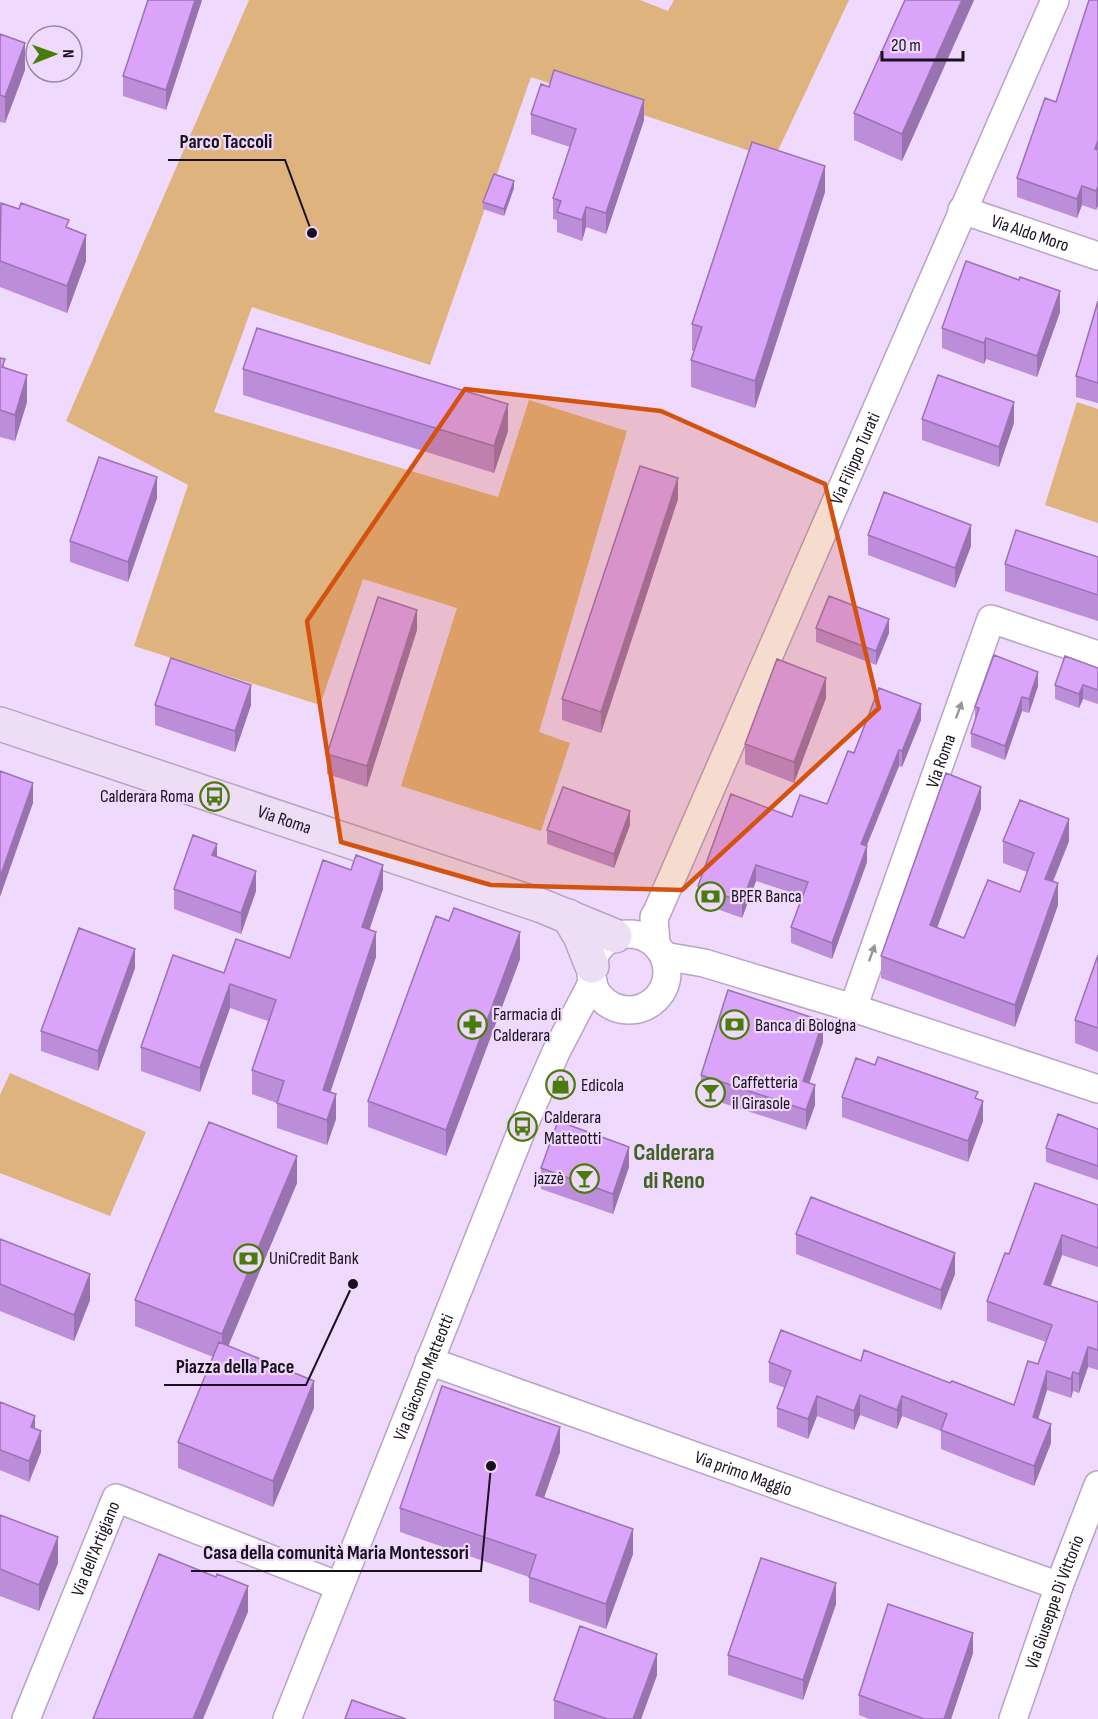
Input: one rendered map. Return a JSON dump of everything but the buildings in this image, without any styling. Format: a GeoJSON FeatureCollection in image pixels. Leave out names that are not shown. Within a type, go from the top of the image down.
{"type":"FeatureCollection","features":[{"type":"Feature","properties":{"kind":"street","name":"Via Filippo Turati"},"geometry":{"type":"LineString","coordinates":[[642,943],[1054,0]]}},
{"type":"Feature","properties":{"kind":"street","name":"Via Aldo Moro"},"geometry":{"type":"LineString","coordinates":[[962,210],[1098,256]]}},
{"type":"Feature","properties":{"kind":"street","name":"Via Roma"},"geometry":{"type":"LineString","coordinates":[[853,1008],[992,620],[1098,655]]}},
{"type":"Feature","properties":{"kind":"street","name":"Via Roma"},"geometry":{"type":"LineString","coordinates":[[0,724],[568,916],[691,960],[853,1008],[1098,1089]]}},
{"type":"Feature","properties":{"kind":"street"},"geometry":{"type":"LineString","coordinates":[[568,916],[580,936],[592,974],[603,999],[612,1006],[633,1010],[652,1002],[665,986],[668,971],[642,943],[604,943],[596,954],[592,974]]}},
{"type":"Feature","properties":{"kind":"street","name":"Via Roma"},"geometry":{"type":"LineString","coordinates":[[665,986],[688,973],[716,967]]}},
{"type":"Feature","properties":{"kind":"street","name":"Via Giacomo Matteotti"},"geometry":{"type":"LineString","coordinates":[[287,1719],[523,1127],[592,974]]}},
{"type":"Feature","properties":{"kind":"street"},"geometry":{"type":"LineString","coordinates":[[563,1039],[594,1017],[622,1009]]}},
{"type":"Feature","properties":{"kind":"street","name":"Via primo Maggio"},"geometry":{"type":"LineString","coordinates":[[429,1361],[1059,1586]]}},
{"type":"Feature","properties":{"kind":"street","name":"Via Giuseppe Di Vittorio"},"geometry":{"type":"LineString","coordinates":[[1013,1719],[1059,1586],[1098,1485]]}},
{"type":"Feature","properties":{"kind":"street","name":"Via dell'Artigiano"},"geometry":{"type":"LineString","coordinates":[[26,1719],[116,1498],[339,1586]]}},
{"type":"Feature","properties":{"kind":"highlighted area"},"geometry":{"type":"Polygon","coordinates":[[[465,389],[661,411],[825,484],[879,708],[682,890],[491,885],[341,842],[307,621],[465,389]]]}},
{"type":"Feature","properties":{"kind":"shaded area"},"geometry":{"type":"Polygon","coordinates":[[[249,0],[640,0],[668,11],[674,0],[849,0],[774,159],[531,77],[430,365],[252,307],[214,412],[498,497],[529,400],[627,431],[539,732],[570,743],[541,831],[401,786],[457,608],[363,579],[320,705],[134,646],[188,485],[66,421],[249,0]]]}},
{"type":"Feature","properties":{"kind":"shaded area"},"geometry":{"type":"Polygon","coordinates":[[[1077,402],[1098,409],[1098,523],[1045,505],[1077,402]]]}},
{"type":"Feature","properties":{"kind":"shaded area"},"geometry":{"type":"Polygon","coordinates":[[[10,1073],[146,1132],[110,1216],[0,1173],[0,1095],[10,1073]]]}},
{"type":"Feature","properties":{"kind":"place","name":"Parco Taccoli"},"geometry":{"type":"Point","coordinates":[312,233]}},
{"type":"Feature","properties":{"kind":"place","name":"Calderara Roma"},"geometry":{"type":"Point","coordinates":[215,796]}},
{"type":"Feature","properties":{"kind":"place","name":"BPER Banca"},"geometry":{"type":"Point","coordinates":[710,896]}},
{"type":"Feature","properties":{"kind":"place","name":"Farmacia di Calderara"},"geometry":{"type":"Point","coordinates":[472,1024]}},
{"type":"Feature","properties":{"kind":"place","name":"Banca di Bologna"},"geometry":{"type":"Point","coordinates":[734,1025]}},
{"type":"Feature","properties":{"kind":"place","name":"Edicola"},"geometry":{"type":"Point","coordinates":[560,1085]}},
{"type":"Feature","properties":{"kind":"place","name":"Caffetteria il Girasole"},"geometry":{"type":"Point","coordinates":[711,1092]}},
{"type":"Feature","properties":{"kind":"place","name":"Calderara Matteotti"},"geometry":{"type":"Point","coordinates":[523,1127]}},
{"type":"Feature","properties":{"kind":"place","name":"jazzè"},"geometry":{"type":"Point","coordinates":[585,1178]}},
{"type":"Feature","properties":{"kind":"place","name":"UniCredit Bank"},"geometry":{"type":"Point","coordinates":[248,1258]}},
{"type":"Feature","properties":{"kind":"place","name":"Piazza della Pace"},"geometry":{"type":"Point","coordinates":[353,1284]}},
{"type":"Feature","properties":{"kind":"place","name":"Casa della comunità Maria Montessori"},"geometry":{"type":"Point","coordinates":[491,1466]}},
{"type":"Feature","properties":{"kind":"district","name":"Calderara di Reno"},"geometry":{"type":"Point","coordinates":[674,1166]}}]}
